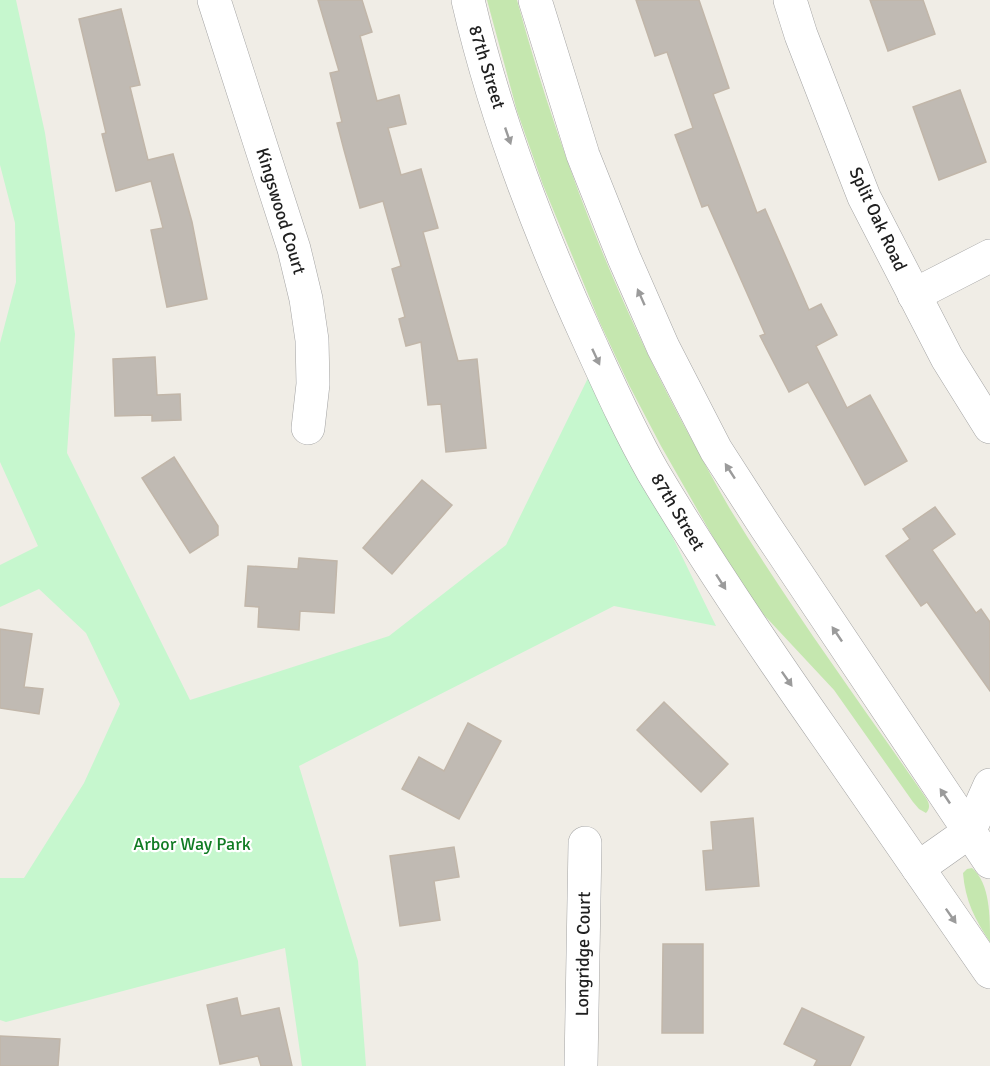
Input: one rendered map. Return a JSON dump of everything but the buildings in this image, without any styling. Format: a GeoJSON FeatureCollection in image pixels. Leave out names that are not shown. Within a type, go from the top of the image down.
{"type":"FeatureCollection","features":[{"type":"Feature","properties":{"kind":"street","name":"Kingswood Court"},"geometry":{"type":"LineString","coordinates":[[214,0],[294,249],[306,299],[312,339],[313,384],[308,428]]}},
{"type":"Feature","properties":{"kind":"street","name":"87th Street"},"geometry":{"type":"LineString","coordinates":[[468,0],[497,104],[531,202],[567,292],[607,381],[652,469],[706,559],[754,631],[990,972]]}},
{"type":"Feature","properties":{"kind":"street"},"geometry":{"type":"LineString","coordinates":[[536,0],[583,155],[624,258],[663,347],[716,450],[980,835],[990,862]]}},
{"type":"Feature","properties":{"kind":"street","name":"Split Oak Road"},"geometry":{"type":"LineString","coordinates":[[790,0],[801,35],[864,197],[947,358],[990,427]]}},
{"type":"Feature","properties":{"kind":"street"},"geometry":{"type":"LineString","coordinates":[[914,295],[990,256]]}},
{"type":"Feature","properties":{"kind":"street"},"geometry":{"type":"LineString","coordinates":[[980,835],[990,785]]}},
{"type":"Feature","properties":{"kind":"street"},"geometry":{"type":"LineString","coordinates":[[918,868],[980,835]]}},
{"type":"Feature","properties":{"kind":"street","name":"Longridge Court"},"geometry":{"type":"LineString","coordinates":[[581,1066],[585,843]]}},
{"type":"Feature","properties":{"kind":"green space","name":"Arbor Way Park"},"geometry":{"type":"Polygon","coordinates":[[[0,0],[16,0],[45,133],[75,334],[67,453],[190,700],[389,636],[506,545],[588,378],[672,536],[716,626],[614,606],[299,766],[358,961],[366,1066],[302,1066],[285,948],[6,1022],[0,1020],[0,878],[24,878],[84,783],[120,704],[86,633],[39,589],[0,607],[0,565],[38,546],[0,462],[0,343],[16,282],[15,223],[0,165],[0,0]]]}},
{"type":"Feature","properties":{"kind":"green space"},"geometry":{"type":"Polygon","coordinates":[[[487,0],[517,0],[551,114],[592,226],[639,336],[693,442],[730,509],[776,582],[927,799],[929,806],[926,813],[913,802],[834,690],[764,615],[733,572],[661,446],[600,323],[543,185],[517,111],[487,0]]]}},
{"type":"Feature","properties":{"kind":"green space"},"geometry":{"type":"Polygon","coordinates":[[[972,868],[978,874],[986,891],[990,942],[975,918],[968,901],[963,873],[972,868]]]}}]}
